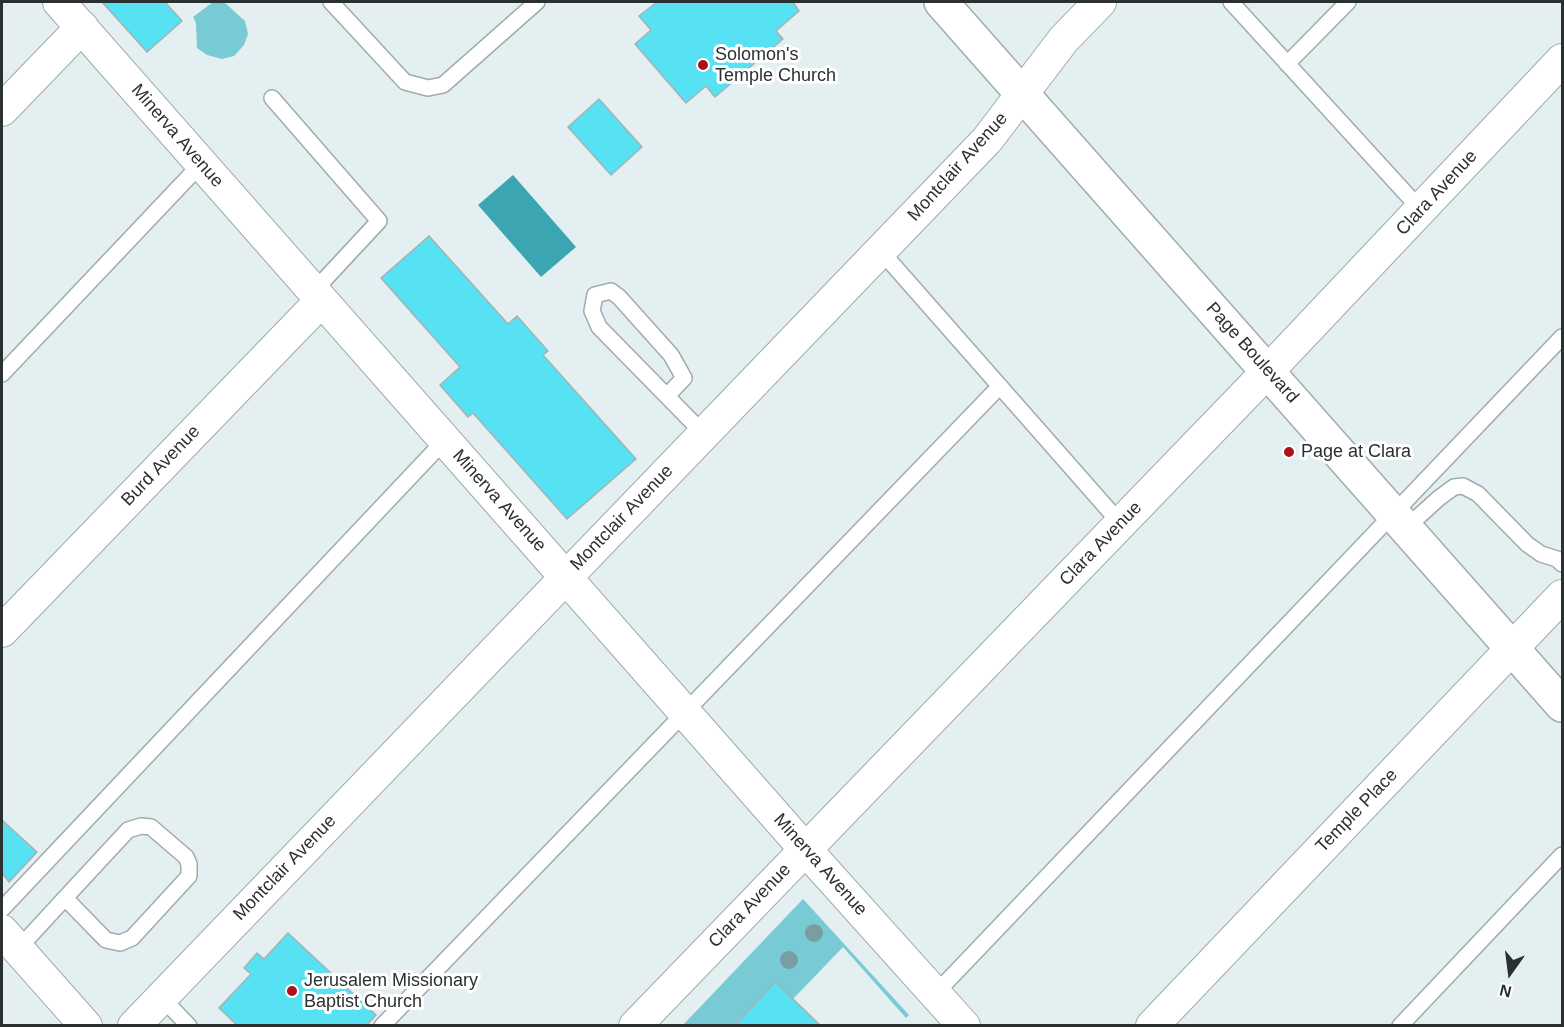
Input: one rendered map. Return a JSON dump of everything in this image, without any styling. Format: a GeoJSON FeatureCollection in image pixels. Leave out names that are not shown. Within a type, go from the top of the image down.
{"type":"FeatureCollection","features":[{"type":"Feature","properties":{"kind":"main road","name":"Page Boulevard"},"geometry":{"type":"LineString","coordinates":[[941,2],[1563,705]]}},
{"type":"Feature","properties":{"kind":"street","name":"Minerva Avenue"},"geometry":{"type":"LineString","coordinates":[[59,2],[805,849],[964,1026]]}},
{"type":"Feature","properties":{"kind":"street","name":"Montclair Avenue"},"geometry":{"type":"LineString","coordinates":[[134,1026],[987,140],[1064,39],[1101,2]]}},
{"type":"Feature","properties":{"kind":"street"},"geometry":{"type":"LineString","coordinates":[[2,111],[82,27]]}},
{"type":"Feature","properties":{"kind":"street","name":"Clara Avenue"},"geometry":{"type":"LineString","coordinates":[[635,1026],[1268,371],[1563,60]]}},
{"type":"Feature","properties":{"kind":"street","name":"Burd Avenue"},"geometry":{"type":"LineString","coordinates":[[2,631],[317,296]]}},
{"type":"Feature","properties":{"kind":"street","name":"Temple Place"},"geometry":{"type":"LineString","coordinates":[[1152,1026],[1563,596]]}},
{"type":"Feature","properties":{"kind":"street"},"geometry":{"type":"LineString","coordinates":[[10,940],[86,1026]]}},
{"type":"Feature","properties":{"kind":"lane"},"geometry":{"type":"LineString","coordinates":[[331,2],[405,82],[428,88],[443,86],[537,2]]}},
{"type":"Feature","properties":{"kind":"lane"},"geometry":{"type":"LineString","coordinates":[[1231,2],[1421,210]]}},
{"type":"Feature","properties":{"kind":"lane"},"geometry":{"type":"LineString","coordinates":[[1287,64],[1348,2]]}},
{"type":"Feature","properties":{"kind":"lane"},"geometry":{"type":"LineString","coordinates":[[272,98],[379,221],[317,296]]}},
{"type":"Feature","properties":{"kind":"lane"},"geometry":{"type":"LineString","coordinates":[[2,374],[201,164]]}},
{"type":"Feature","properties":{"kind":"lane"},"geometry":{"type":"LineString","coordinates":[[880,250],[1121,524]]}},
{"type":"Feature","properties":{"kind":"lane"},"geometry":{"type":"LineString","coordinates":[[667,396],[684,378],[671,355],[620,297],[610,291],[594,295],[592,311],[599,327],[703,433]]}},
{"type":"Feature","properties":{"kind":"lane"},"geometry":{"type":"LineString","coordinates":[[935,994],[1401,521],[1563,337]]}},
{"type":"Feature","properties":{"kind":"lane"},"geometry":{"type":"LineString","coordinates":[[382,1026],[1000,386]]}},
{"type":"Feature","properties":{"kind":"lane"},"geometry":{"type":"LineString","coordinates":[[2,909],[445,440]]}},
{"type":"Feature","properties":{"kind":"lane"},"geometry":{"type":"LineString","coordinates":[[1401,521],[1454,487],[1463,486],[1478,494],[1527,544],[1541,554],[1557,559],[1563,564]]}},
{"type":"Feature","properties":{"kind":"lane"},"geometry":{"type":"LineString","coordinates":[[10,940],[65,898],[129,830],[141,826],[151,827],[186,857],[189,864],[189,876],[132,938],[120,943],[106,940],[65,898]]}},
{"type":"Feature","properties":{"kind":"lane"},"geometry":{"type":"LineString","coordinates":[[1401,1026],[1563,855]]}},
{"type":"Feature","properties":{"kind":"lane"},"geometry":{"type":"LineString","coordinates":[[160,997],[189,1026]]}},
{"type":"Feature","properties":{"kind":"shaded area"},"geometry":{"type":"Polygon","coordinates":[[[213,2],[224,2],[245,21],[248,34],[244,45],[234,56],[222,59],[207,55],[197,48],[196,23],[193,17],[213,2]]]}},
{"type":"Feature","properties":{"kind":"shaded area"},"geometry":{"type":"Polygon","coordinates":[[[513,175],[576,247],[541,277],[478,205],[513,175]]]}},
{"type":"Feature","properties":{"kind":"shaded area"},"geometry":{"type":"Polygon","coordinates":[[[803,899],[909,1015],[906,1018],[843,947],[793,999],[775,982],[734,1025],[682,1026],[803,899]]]}},
{"type":"Feature","properties":{"kind":"building"},"geometry":{"type":"Polygon","coordinates":[[[102,2],[165,2],[182,21],[147,52],[102,2]]]}},
{"type":"Feature","properties":{"kind":"building","name":"Solomon's Temple Church"},"geometry":{"type":"Polygon","coordinates":[[[657,2],[793,2],[799,11],[776,31],[783,39],[715,97],[706,86],[686,103],[635,44],[651,30],[639,16],[657,2]]]}},
{"type":"Feature","properties":{"kind":"building"},"geometry":{"type":"Polygon","coordinates":[[[599,99],[642,147],[611,175],[568,127],[599,99]]]}},
{"type":"Feature","properties":{"kind":"building"},"geometry":{"type":"Polygon","coordinates":[[[429,236],[508,324],[517,316],[548,351],[543,355],[636,459],[567,519],[473,413],[468,417],[440,385],[460,367],[381,278],[429,236]]]}},
{"type":"Feature","properties":{"kind":"building"},"geometry":{"type":"Polygon","coordinates":[[[2,820],[37,852],[9,882],[2,873],[2,820]]]}},
{"type":"Feature","properties":{"kind":"building","name":"Jerusalem Missionary Baptist Church"},"geometry":{"type":"Polygon","coordinates":[[[288,933],[376,1015],[366,1026],[238,1026],[219,1008],[251,974],[244,968],[257,953],[264,959],[288,933]]]}},
{"type":"Feature","properties":{"kind":"building"},"geometry":{"type":"Polygon","coordinates":[[[775,982],[793,999],[821,1026],[734,1026],[775,982]]]}},
{"type":"Feature","properties":{"kind":"place","name":"Solomon's Temple Church"},"geometry":{"type":"Point","coordinates":[703,65]}},
{"type":"Feature","properties":{"kind":"place","name":"Page at Clara"},"geometry":{"type":"Point","coordinates":[1289,452]}},
{"type":"Feature","properties":{"kind":"place","name":"Jerusalem Missionary Baptist Church"},"geometry":{"type":"Point","coordinates":[292,991]}}]}
